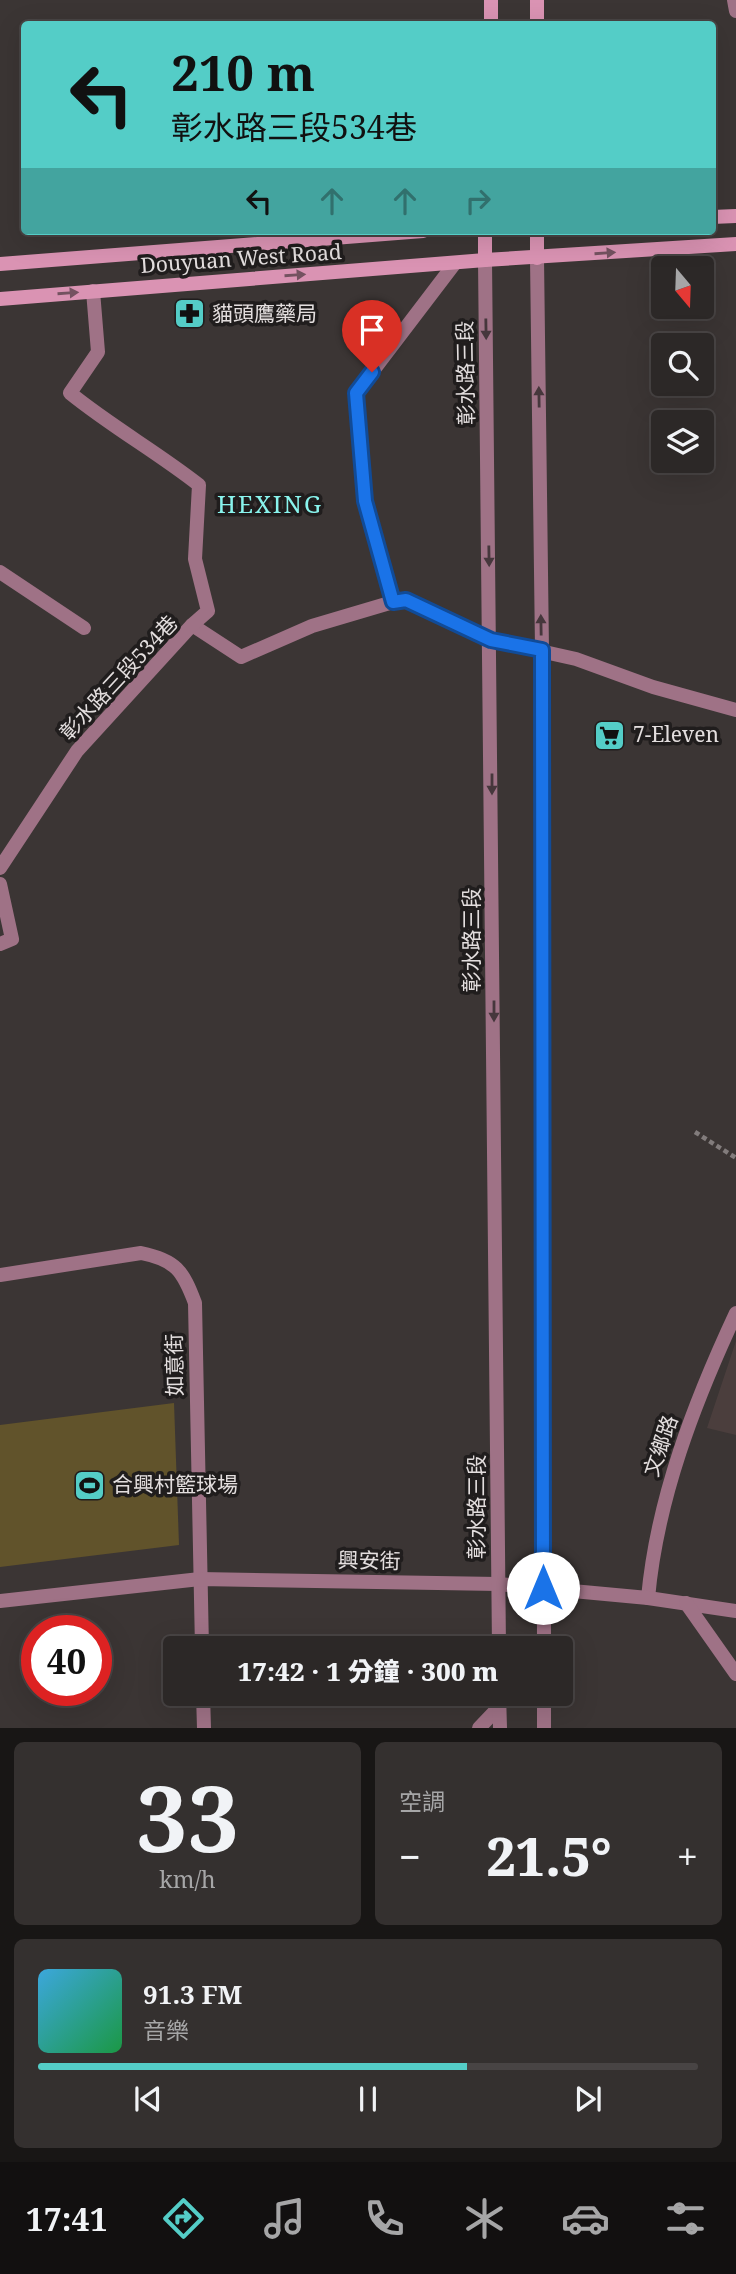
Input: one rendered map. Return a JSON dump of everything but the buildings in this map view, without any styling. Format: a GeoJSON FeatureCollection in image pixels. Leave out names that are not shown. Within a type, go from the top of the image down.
{"type":"FeatureCollection","features":[{"type":"Feature","properties":{"kind":"main road"},"geometry":{"type":"LineString","coordinates":[[491,0],[491,21]]}},
{"type":"Feature","properties":{"kind":"main road"},"geometry":{"type":"LineString","coordinates":[[537,0],[537,21]]}},
{"type":"Feature","properties":{"kind":"main road"},"geometry":{"type":"LineString","coordinates":[[716,217],[736,216]]}},
{"type":"Feature","properties":{"kind":"main road","name":"Douyuan West Road"},"geometry":{"type":"LineString","coordinates":[[0,264],[372,235]]}},
{"type":"Feature","properties":{"kind":"main road","name":"彰水路三段"},"geometry":{"type":"LineString","coordinates":[[485,235],[485,260]]}},
{"type":"Feature","properties":{"kind":"main road"},"geometry":{"type":"LineString","coordinates":[[537,235],[537,258]]}},
{"type":"Feature","properties":{"kind":"main road","name":"Douyuan West Road"},"geometry":{"type":"LineString","coordinates":[[0,299],[485,260],[736,244]]}},
{"type":"Feature","properties":{"kind":"street"},"geometry":{"type":"LineString","coordinates":[[734,0],[736,11]]}},
{"type":"Feature","properties":{"kind":"street"},"geometry":{"type":"LineString","coordinates":[[537,258],[542,650],[544,1636]]}},
{"type":"Feature","properties":{"kind":"street","name":"彰水路三段"},"geometry":{"type":"LineString","coordinates":[[485,260],[491,640],[499,1636]]}},
{"type":"Feature","properties":{"kind":"street"},"geometry":{"type":"LineString","coordinates":[[393,602],[365,501],[356,393],[455,263]]}},
{"type":"Feature","properties":{"kind":"street"},"geometry":{"type":"LineString","coordinates":[[93,291],[98,352],[71,393],[108,424],[169,461],[199,485],[195,559],[208,611],[192,625]]}},
{"type":"Feature","properties":{"kind":"street"},"geometry":{"type":"LineString","coordinates":[[0,572],[83,628]]}},
{"type":"Feature","properties":{"kind":"street","name":"彰水路三段534巷"},"geometry":{"type":"LineString","coordinates":[[0,868],[77,751],[192,625],[242,657],[312,626],[406,600],[491,640],[576,659],[653,687],[736,710]]}},
{"type":"Feature","properties":{"kind":"street"},"geometry":{"type":"LineString","coordinates":[[0,884],[12,939],[0,944]]}},
{"type":"Feature","properties":{"kind":"street","name":"如意街"},"geometry":{"type":"LineString","coordinates":[[0,1275],[141,1253],[159,1256],[178,1267],[195,1303],[202,1636]]}},
{"type":"Feature","properties":{"kind":"street","name":"文鄉路"},"geometry":{"type":"LineString","coordinates":[[648,1598],[662,1510],[708,1374],[736,1314]]}},
{"type":"Feature","properties":{"kind":"street","name":"興安街"},"geometry":{"type":"LineString","coordinates":[[0,1601],[200,1579],[498,1584],[648,1598],[736,1611]]}},
{"type":"Feature","properties":{"kind":"street"},"geometry":{"type":"LineString","coordinates":[[686,1603],[736,1674]]}},
{"type":"Feature","properties":{"kind":"street"},"geometry":{"type":"LineString","coordinates":[[203,1706],[204,1728]]}},
{"type":"Feature","properties":{"kind":"street"},"geometry":{"type":"LineString","coordinates":[[479,1728],[495,1706]]}},
{"type":"Feature","properties":{"kind":"street"},"geometry":{"type":"LineString","coordinates":[[499,1706],[500,1728]]}},
{"type":"Feature","properties":{"kind":"street"},"geometry":{"type":"LineString","coordinates":[[544,1706],[544,1728]]}},
{"type":"Feature","properties":{"kind":"path"},"geometry":{"type":"LineString","coordinates":[[695,1132],[736,1158]]}},
{"type":"Feature","properties":{"kind":"shaded area"},"geometry":{"type":"Polygon","coordinates":[[[736,1341],[736,1435],[707,1428],[736,1341]]]}},
{"type":"Feature","properties":{"kind":"shaded area","name":"合興村籃球場"},"geometry":{"type":"Polygon","coordinates":[[[174,1403],[179,1545],[0,1567],[0,1425],[174,1403]]]}},
{"type":"Feature","properties":{"kind":"place","name":"貓頭鷹藥局"},"geometry":{"type":"Point","coordinates":[189,314]}},
{"type":"Feature","properties":{"kind":"place","name":"7-Eleven"},"geometry":{"type":"Point","coordinates":[610,735]}},
{"type":"Feature","properties":{"kind":"place","name":"合興村籃球場"},"geometry":{"type":"Point","coordinates":[89,1485]}},
{"type":"Feature","properties":{"kind":"district","name":"HEXING"},"geometry":{"type":"Point","coordinates":[270,505]}},
{"type":"Feature","properties":{"kind":"route"},"geometry":{"type":"LineString","coordinates":[[372,372],[356,393],[365,501],[393,602],[406,600],[491,640],[542,650],[543,1588]]}}]}
